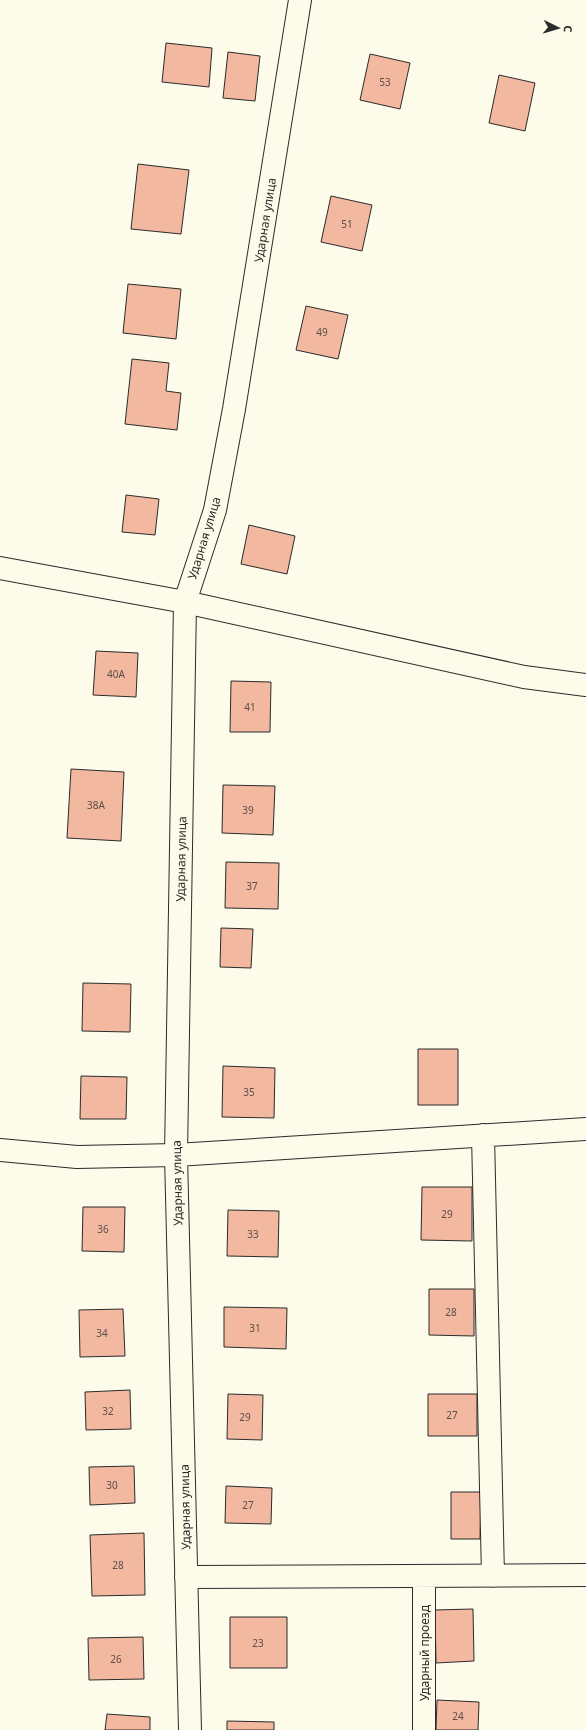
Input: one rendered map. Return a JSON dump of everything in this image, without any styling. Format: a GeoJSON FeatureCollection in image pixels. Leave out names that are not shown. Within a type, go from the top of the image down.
{"type":"FeatureCollection","features":[{"type":"Feature","properties":{"kind":"street","name":"Ударная улица"},"geometry":{"type":"LineString","coordinates":[[190,1730],[176,1155],[185,602],[215,510],[234,409],[300,0]]}},
{"type":"Feature","properties":{"kind":"street"},"geometry":{"type":"LineString","coordinates":[[0,568],[185,602],[524,677],[586,685]]}},
{"type":"Feature","properties":{"kind":"street"},"geometry":{"type":"LineString","coordinates":[[0,1150],[78,1157],[176,1155],[586,1129]]}},
{"type":"Feature","properties":{"kind":"street"},"geometry":{"type":"LineString","coordinates":[[483,1135],[493,1576]]}},
{"type":"Feature","properties":{"kind":"street"},"geometry":{"type":"LineString","coordinates":[[186,1577],[586,1575]]}},
{"type":"Feature","properties":{"kind":"street","name":"Ударный проезд"},"geometry":{"type":"LineString","coordinates":[[424,1576],[424,1730]]}},
{"type":"Feature","properties":{"kind":"building"},"geometry":{"type":"Polygon","coordinates":[[[166,43],[212,48],[209,87],[162,82],[166,43]]]}},
{"type":"Feature","properties":{"kind":"building"},"geometry":{"type":"Polygon","coordinates":[[[228,52],[260,56],[255,101],[223,98],[228,52]]]}},
{"type":"Feature","properties":{"kind":"building"},"geometry":{"type":"Polygon","coordinates":[[[370,54],[410,63],[400,109],[360,100],[370,54]]]}},
{"type":"Feature","properties":{"kind":"building"},"geometry":{"type":"Polygon","coordinates":[[[499,75],[535,83],[525,131],[489,123],[499,75]]]}},
{"type":"Feature","properties":{"kind":"building"},"geometry":{"type":"Polygon","coordinates":[[[138,164],[189,170],[181,234],[131,229],[138,164]]]}},
{"type":"Feature","properties":{"kind":"building"},"geometry":{"type":"Polygon","coordinates":[[[331,196],[372,205],[362,251],[321,242],[331,196]]]}},
{"type":"Feature","properties":{"kind":"building"},"geometry":{"type":"Polygon","coordinates":[[[128,284],[181,289],[176,339],[123,333],[128,284]]]}},
{"type":"Feature","properties":{"kind":"building"},"geometry":{"type":"Polygon","coordinates":[[[306,306],[348,315],[338,359],[296,350],[306,306]]]}},
{"type":"Feature","properties":{"kind":"building"},"geometry":{"type":"Polygon","coordinates":[[[132,359],[169,363],[166,391],[181,393],[177,430],[125,424],[132,359]]]}},
{"type":"Feature","properties":{"kind":"building"},"geometry":{"type":"Polygon","coordinates":[[[126,495],[159,499],[155,535],[122,532],[126,495]]]}},
{"type":"Feature","properties":{"kind":"building"},"geometry":{"type":"Polygon","coordinates":[[[249,525],[295,536],[287,574],[241,564],[249,525]]]}},
{"type":"Feature","properties":{"kind":"building"},"geometry":{"type":"Polygon","coordinates":[[[96,651],[138,653],[136,697],[93,695],[96,651]]]}},
{"type":"Feature","properties":{"kind":"building"},"geometry":{"type":"Polygon","coordinates":[[[231,681],[271,682],[270,732],[230,732],[231,681]]]}},
{"type":"Feature","properties":{"kind":"building"},"geometry":{"type":"Polygon","coordinates":[[[71,769],[124,772],[121,841],[67,838],[71,769]]]}},
{"type":"Feature","properties":{"kind":"building"},"geometry":{"type":"Polygon","coordinates":[[[223,785],[275,786],[273,835],[222,833],[223,785]]]}},
{"type":"Feature","properties":{"kind":"building"},"geometry":{"type":"Polygon","coordinates":[[[226,862],[279,863],[278,909],[225,908],[226,862]]]}},
{"type":"Feature","properties":{"kind":"building"},"geometry":{"type":"Polygon","coordinates":[[[221,928],[253,929],[251,968],[220,967],[221,928]]]}},
{"type":"Feature","properties":{"kind":"building"},"geometry":{"type":"Polygon","coordinates":[[[83,983],[131,984],[130,1032],[82,1031],[83,983]]]}},
{"type":"Feature","properties":{"kind":"building"},"geometry":{"type":"Polygon","coordinates":[[[418,1049],[458,1049],[458,1105],[418,1105],[418,1049]]]}},
{"type":"Feature","properties":{"kind":"building"},"geometry":{"type":"Polygon","coordinates":[[[223,1066],[275,1068],[274,1118],[222,1117],[223,1066]]]}},
{"type":"Feature","properties":{"kind":"building"},"geometry":{"type":"Polygon","coordinates":[[[81,1076],[127,1077],[126,1119],[80,1119],[81,1076]]]}},
{"type":"Feature","properties":{"kind":"building"},"geometry":{"type":"Polygon","coordinates":[[[422,1187],[472,1187],[472,1241],[421,1240],[422,1187]]]}},
{"type":"Feature","properties":{"kind":"building"},"geometry":{"type":"Polygon","coordinates":[[[83,1207],[125,1207],[124,1252],[82,1251],[83,1207]]]}},
{"type":"Feature","properties":{"kind":"building"},"geometry":{"type":"Polygon","coordinates":[[[228,1210],[279,1211],[278,1257],[227,1256],[228,1210]]]}},
{"type":"Feature","properties":{"kind":"building"},"geometry":{"type":"Polygon","coordinates":[[[429,1289],[474,1289],[474,1336],[429,1335],[429,1289]]]}},
{"type":"Feature","properties":{"kind":"building"},"geometry":{"type":"Polygon","coordinates":[[[224,1307],[287,1308],[286,1349],[224,1347],[224,1307]]]}},
{"type":"Feature","properties":{"kind":"building"},"geometry":{"type":"Polygon","coordinates":[[[123,1309],[125,1356],[80,1357],[79,1310],[123,1309]]]}},
{"type":"Feature","properties":{"kind":"building"},"geometry":{"type":"Polygon","coordinates":[[[130,1390],[131,1429],[86,1430],[85,1392],[130,1390]]]}},
{"type":"Feature","properties":{"kind":"building"},"geometry":{"type":"Polygon","coordinates":[[[228,1394],[263,1395],[262,1440],[227,1439],[228,1394]]]}},
{"type":"Feature","properties":{"kind":"building"},"geometry":{"type":"Polygon","coordinates":[[[428,1394],[477,1394],[477,1436],[428,1436],[428,1394]]]}},
{"type":"Feature","properties":{"kind":"building"},"geometry":{"type":"Polygon","coordinates":[[[134,1466],[135,1503],[90,1505],[89,1467],[134,1466]]]}},
{"type":"Feature","properties":{"kind":"building"},"geometry":{"type":"Polygon","coordinates":[[[226,1486],[272,1488],[271,1524],[225,1523],[226,1486]]]}},
{"type":"Feature","properties":{"kind":"building"},"geometry":{"type":"Polygon","coordinates":[[[451,1492],[481,1492],[480,1539],[451,1539],[451,1492]]]}},
{"type":"Feature","properties":{"kind":"building"},"geometry":{"type":"Polygon","coordinates":[[[144,1533],[145,1595],[92,1596],[90,1535],[144,1533]]]}},
{"type":"Feature","properties":{"kind":"building"},"geometry":{"type":"Polygon","coordinates":[[[473,1609],[474,1661],[436,1663],[435,1610],[473,1609]]]}},
{"type":"Feature","properties":{"kind":"building"},"geometry":{"type":"Polygon","coordinates":[[[230,1617],[287,1617],[287,1668],[230,1668],[230,1617]]]}},
{"type":"Feature","properties":{"kind":"building"},"geometry":{"type":"Polygon","coordinates":[[[143,1637],[144,1679],[89,1680],[88,1638],[143,1637]]]}},
{"type":"Feature","properties":{"kind":"building"},"geometry":{"type":"Polygon","coordinates":[[[437,1700],[479,1702],[478,1730],[436,1730],[437,1700]]]}},
{"type":"Feature","properties":{"kind":"building"},"geometry":{"type":"Polygon","coordinates":[[[107,1714],[150,1717],[150,1730],[105,1730],[107,1714]]]}},
{"type":"Feature","properties":{"kind":"building"},"geometry":{"type":"Polygon","coordinates":[[[227,1721],[274,1722],[274,1730],[227,1730],[227,1721]]]}}]}
